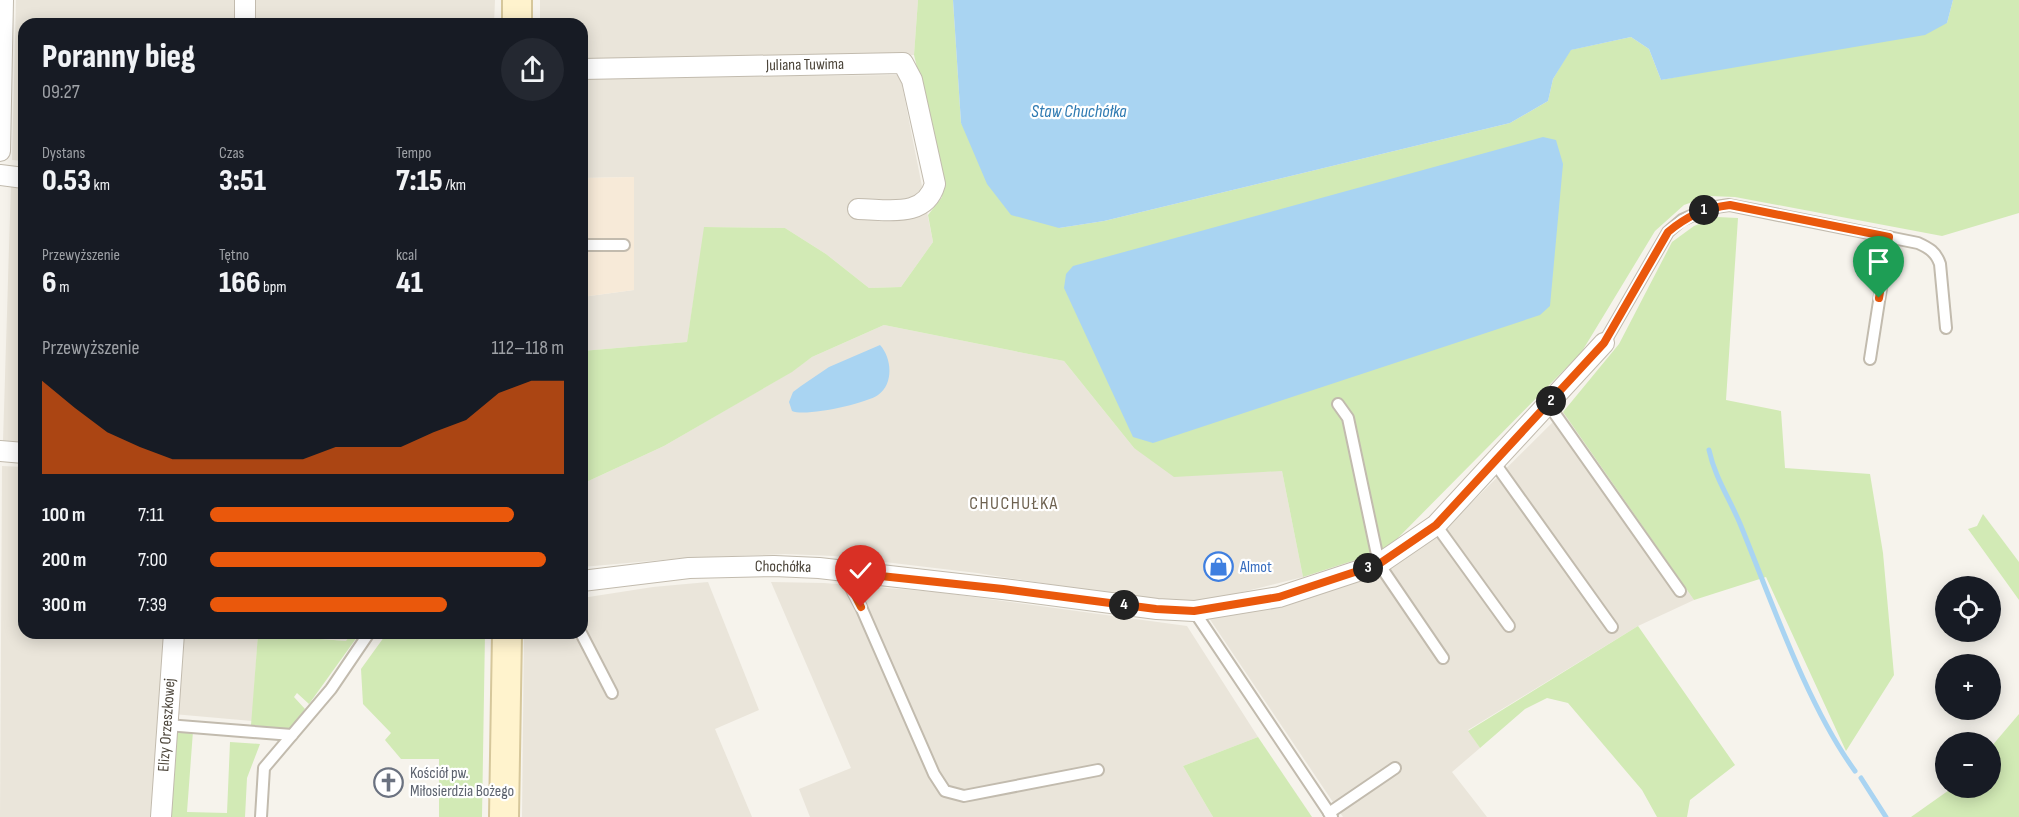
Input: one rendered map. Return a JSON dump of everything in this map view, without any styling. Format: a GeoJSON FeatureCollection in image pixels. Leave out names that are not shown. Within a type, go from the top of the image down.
{"type":"FeatureCollection","features":[{"type":"Feature","properties":{"kind":"main road"},"geometry":{"type":"LineString","coordinates":[[517,0],[517,18]]}},
{"type":"Feature","properties":{"kind":"main road"},"geometry":{"type":"LineString","coordinates":[[504,817],[507,639]]}},
{"type":"Feature","properties":{"kind":"street"},"geometry":{"type":"LineString","coordinates":[[0,151],[3,0]]}},
{"type":"Feature","properties":{"kind":"street"},"geometry":{"type":"LineString","coordinates":[[245,0],[245,18]]}},
{"type":"Feature","properties":{"kind":"street","name":"Juliana Tuwima"},"geometry":{"type":"LineString","coordinates":[[588,69],[903,63],[912,80],[935,184],[932,193],[918,208],[910,210],[858,209]]}},
{"type":"Feature","properties":{"kind":"street"},"geometry":{"type":"LineString","coordinates":[[0,175],[18,176]]}},
{"type":"Feature","properties":{"kind":"street","name":"Chochółka"},"geometry":{"type":"LineString","coordinates":[[588,579],[689,568],[774,566],[1003,589],[1156,609],[1194,611],[1279,597],[1379,564],[1436,525],[1604,343]]}},
{"type":"Feature","properties":{"kind":"street"},"geometry":{"type":"LineString","coordinates":[[0,451],[18,452]]}},
{"type":"Feature","properties":{"kind":"street","name":"Elizy Orzeszkowej"},"geometry":{"type":"LineString","coordinates":[[161,817],[174,639]]}},
{"type":"Feature","properties":{"kind":"lane"},"geometry":{"type":"LineString","coordinates":[[1604,343],[1668,232],[1694,213],[1730,205],[1917,243],[1937,255],[1946,328]]}},
{"type":"Feature","properties":{"kind":"lane"},"geometry":{"type":"LineString","coordinates":[[1870,359],[1889,237]]}},
{"type":"Feature","properties":{"kind":"lane"},"geometry":{"type":"LineString","coordinates":[[588,245],[624,245]]}},
{"type":"Feature","properties":{"kind":"lane"},"geometry":{"type":"LineString","coordinates":[[1338,404],[1348,418],[1379,564],[1443,657]]}},
{"type":"Feature","properties":{"kind":"lane"},"geometry":{"type":"LineString","coordinates":[[1548,404],[1680,591]]}},
{"type":"Feature","properties":{"kind":"lane"},"geometry":{"type":"LineString","coordinates":[[1494,462],[1612,627]]}},
{"type":"Feature","properties":{"kind":"lane"},"geometry":{"type":"LineString","coordinates":[[1436,525],[1509,626]]}},
{"type":"Feature","properties":{"kind":"lane"},"geometry":{"type":"LineString","coordinates":[[843,572],[861,607],[934,774],[945,791],[964,796],[1098,770]]}},
{"type":"Feature","properties":{"kind":"lane"},"geometry":{"type":"LineString","coordinates":[[1194,611],[1330,815],[1395,768]]}},
{"type":"Feature","properties":{"kind":"lane"},"geometry":{"type":"LineString","coordinates":[[261,817],[264,768],[331,689],[365,639]]}},
{"type":"Feature","properties":{"kind":"lane"},"geometry":{"type":"LineString","coordinates":[[584,639],[612,693]]}},
{"type":"Feature","properties":{"kind":"lane"},"geometry":{"type":"LineString","coordinates":[[168,725],[292,735]]}},
{"type":"Feature","properties":{"kind":"shaded area"},"geometry":{"type":"Polygon","coordinates":[[[16,0],[238,0],[238,18],[18,18],[18,160],[12,160],[16,0]]]}},
{"type":"Feature","properties":{"kind":"shaded area"},"geometry":{"type":"Polygon","coordinates":[[[254,0],[495,0],[494,18],[254,18],[254,0]]]}},
{"type":"Feature","properties":{"kind":"shaded area"},"geometry":{"type":"Polygon","coordinates":[[[540,0],[918,0],[914,55],[588,60],[588,18],[540,18],[540,0]]]}},
{"type":"Feature","properties":{"kind":"shaded area"},"geometry":{"type":"Polygon","coordinates":[[[900,75],[933,242],[901,287],[869,288],[826,254],[785,228],[705,227],[687,342],[588,350],[588,296],[634,290],[633,177],[588,178],[588,78],[900,75]]]}},
{"type":"Feature","properties":{"kind":"shaded area"},"geometry":{"type":"Polygon","coordinates":[[[634,177],[634,290],[588,296],[588,178],[634,177]]]}},
{"type":"Feature","properties":{"kind":"shaded area"},"geometry":{"type":"Polygon","coordinates":[[[11,183],[18,184],[18,443],[3,442],[11,183]]]}},
{"type":"Feature","properties":{"kind":"shaded area"},"geometry":{"type":"Polygon","coordinates":[[[884,325],[1064,361],[1134,448],[1242,472],[1282,471],[1303,577],[1202,602],[1162,602],[977,573],[834,556],[785,554],[685,558],[588,566],[588,481],[664,446],[791,372],[812,357],[884,325]]]}},
{"type":"Feature","properties":{"kind":"shaded area"},"geometry":{"type":"Polygon","coordinates":[[[1563,412],[1694,600],[1638,626],[1468,730],[1480,748],[1452,772],[1487,817],[1343,817],[1207,615],[1440,534],[1563,412]]]}},
{"type":"Feature","properties":{"kind":"shaded area"},"geometry":{"type":"Polygon","coordinates":[[[2,466],[18,467],[18,639],[167,639],[155,817],[0,817],[2,466]]]}},
{"type":"Feature","properties":{"kind":"shaded area"},"geometry":{"type":"Polygon","coordinates":[[[708,582],[759,710],[715,729],[752,817],[522,817],[524,639],[588,639],[588,597],[653,587],[708,582]]]}},
{"type":"Feature","properties":{"kind":"shaded area"},"geometry":{"type":"Polygon","coordinates":[[[771,582],[824,583],[937,592],[1187,626],[1258,737],[1183,766],[1213,817],[810,817],[799,789],[851,768],[771,582]]]}},
{"type":"Feature","properties":{"kind":"shaded area"},"geometry":{"type":"Polygon","coordinates":[[[179,639],[258,639],[252,721],[173,714],[179,639]]]}},
{"type":"Feature","properties":{"kind":"shaded area"},"geometry":{"type":"Polygon","coordinates":[[[322,639],[348,639],[347,641],[322,639]]]}},
{"type":"Feature","properties":{"kind":"green space"},"geometry":{"type":"Polygon","coordinates":[[[918,0],[953,0],[961,123],[1059,228],[1104,221],[1510,123],[1548,101],[1553,79],[1570,50],[1631,37],[1649,49],[1661,80],[1947,23],[1953,0],[2019,0],[2019,213],[1942,236],[1735,197],[1709,196],[1684,205],[1655,231],[1581,353],[1386,550],[1303,577],[1282,471],[1174,477],[1134,448],[1064,361],[884,325],[812,357],[792,372],[664,446],[588,481],[588,350],[687,342],[704,227],[785,228],[826,254],[869,288],[901,287],[933,242],[928,215],[942,197],[942,170],[914,55],[918,0]]]}},
{"type":"Feature","properties":{"kind":"green space"},"geometry":{"type":"Polygon","coordinates":[[[1717,217],[1738,218],[1726,400],[1781,411],[1785,468],[1870,474],[1883,553],[1894,675],[1846,751],[1766,577],[1694,600],[1563,412],[1619,344],[1672,242],[1694,226],[1717,217]]]}},
{"type":"Feature","properties":{"kind":"green space"},"geometry":{"type":"Polygon","coordinates":[[[1983,514],[2019,562],[2019,600],[1968,529],[1977,526],[1983,514]]]}},
{"type":"Feature","properties":{"kind":"green space"},"geometry":{"type":"Polygon","coordinates":[[[1638,626],[1735,765],[1690,800],[1687,817],[1657,817],[1642,790],[1568,703],[1547,698],[1525,709],[1480,748],[1468,731],[1638,626]]]}},
{"type":"Feature","properties":{"kind":"green space"},"geometry":{"type":"Polygon","coordinates":[[[258,639],[346,641],[356,639],[309,704],[297,693],[294,697],[305,709],[291,729],[251,725],[258,639]]]}},
{"type":"Feature","properties":{"kind":"green space"},"geometry":{"type":"Polygon","coordinates":[[[383,639],[485,639],[482,817],[439,817],[439,759],[401,759],[385,740],[391,733],[363,704],[361,669],[383,639]]]}},
{"type":"Feature","properties":{"kind":"green space"},"geometry":{"type":"Polygon","coordinates":[[[2019,714],[2019,817],[1911,817],[1938,798],[2001,798],[2001,735],[2019,714]]]}},
{"type":"Feature","properties":{"kind":"green space"},"geometry":{"type":"Polygon","coordinates":[[[171,729],[193,731],[187,812],[227,813],[230,742],[260,744],[247,778],[245,817],[166,817],[171,729]]]}},
{"type":"Feature","properties":{"kind":"green space"},"geometry":{"type":"Polygon","coordinates":[[[1258,737],[1312,817],[1213,817],[1183,766],[1258,737]]]}},
{"type":"Feature","properties":{"kind":"water","name":"Staw Chuchółka"},"geometry":{"type":"Polygon","coordinates":[[[953,0],[1953,0],[1947,23],[1925,35],[1661,80],[1649,49],[1631,37],[1571,50],[1553,79],[1548,101],[1510,123],[1104,221],[1059,228],[1011,215],[987,184],[961,123],[953,0]]]}},
{"type":"Feature","properties":{"kind":"water"},"geometry":{"type":"Polygon","coordinates":[[[1543,137],[1556,140],[1563,164],[1550,306],[1540,315],[1153,443],[1133,437],[1064,288],[1066,274],[1073,266],[1543,137]]]}},
{"type":"Feature","properties":{"kind":"water"},"geometry":{"type":"Polygon","coordinates":[[[880,345],[889,364],[889,378],[878,395],[835,409],[792,411],[789,402],[793,392],[829,367],[880,345]]]}},
{"type":"Feature","properties":{"kind":"waterway"},"geometry":{"type":"LineString","coordinates":[[1709,450],[1715,470],[1741,526],[1806,685],[1821,716],[1855,771]]}},
{"type":"Feature","properties":{"kind":"waterway"},"geometry":{"type":"LineString","coordinates":[[1861,778],[1886,817]]}},
{"type":"Feature","properties":{"kind":"place","name":"Almot"},"geometry":{"type":"Point","coordinates":[1219,567]}},
{"type":"Feature","properties":{"kind":"place","name":"Kościół pw. Miłosierdzia Bożego"},"geometry":{"type":"Point","coordinates":[389,782]}},
{"type":"Feature","properties":{"kind":"district","name":"CHUCHUŁKA"},"geometry":{"type":"Point","coordinates":[1014,503]}},
{"type":"Feature","properties":{"kind":"route"},"geometry":{"type":"LineString","coordinates":[[861,607],[843,572],[1003,589],[1156,609],[1194,611],[1279,597],[1379,564],[1436,525],[1604,343],[1668,232],[1682,220],[1709,208],[1730,205],[1889,237],[1879,298]]}}]}
